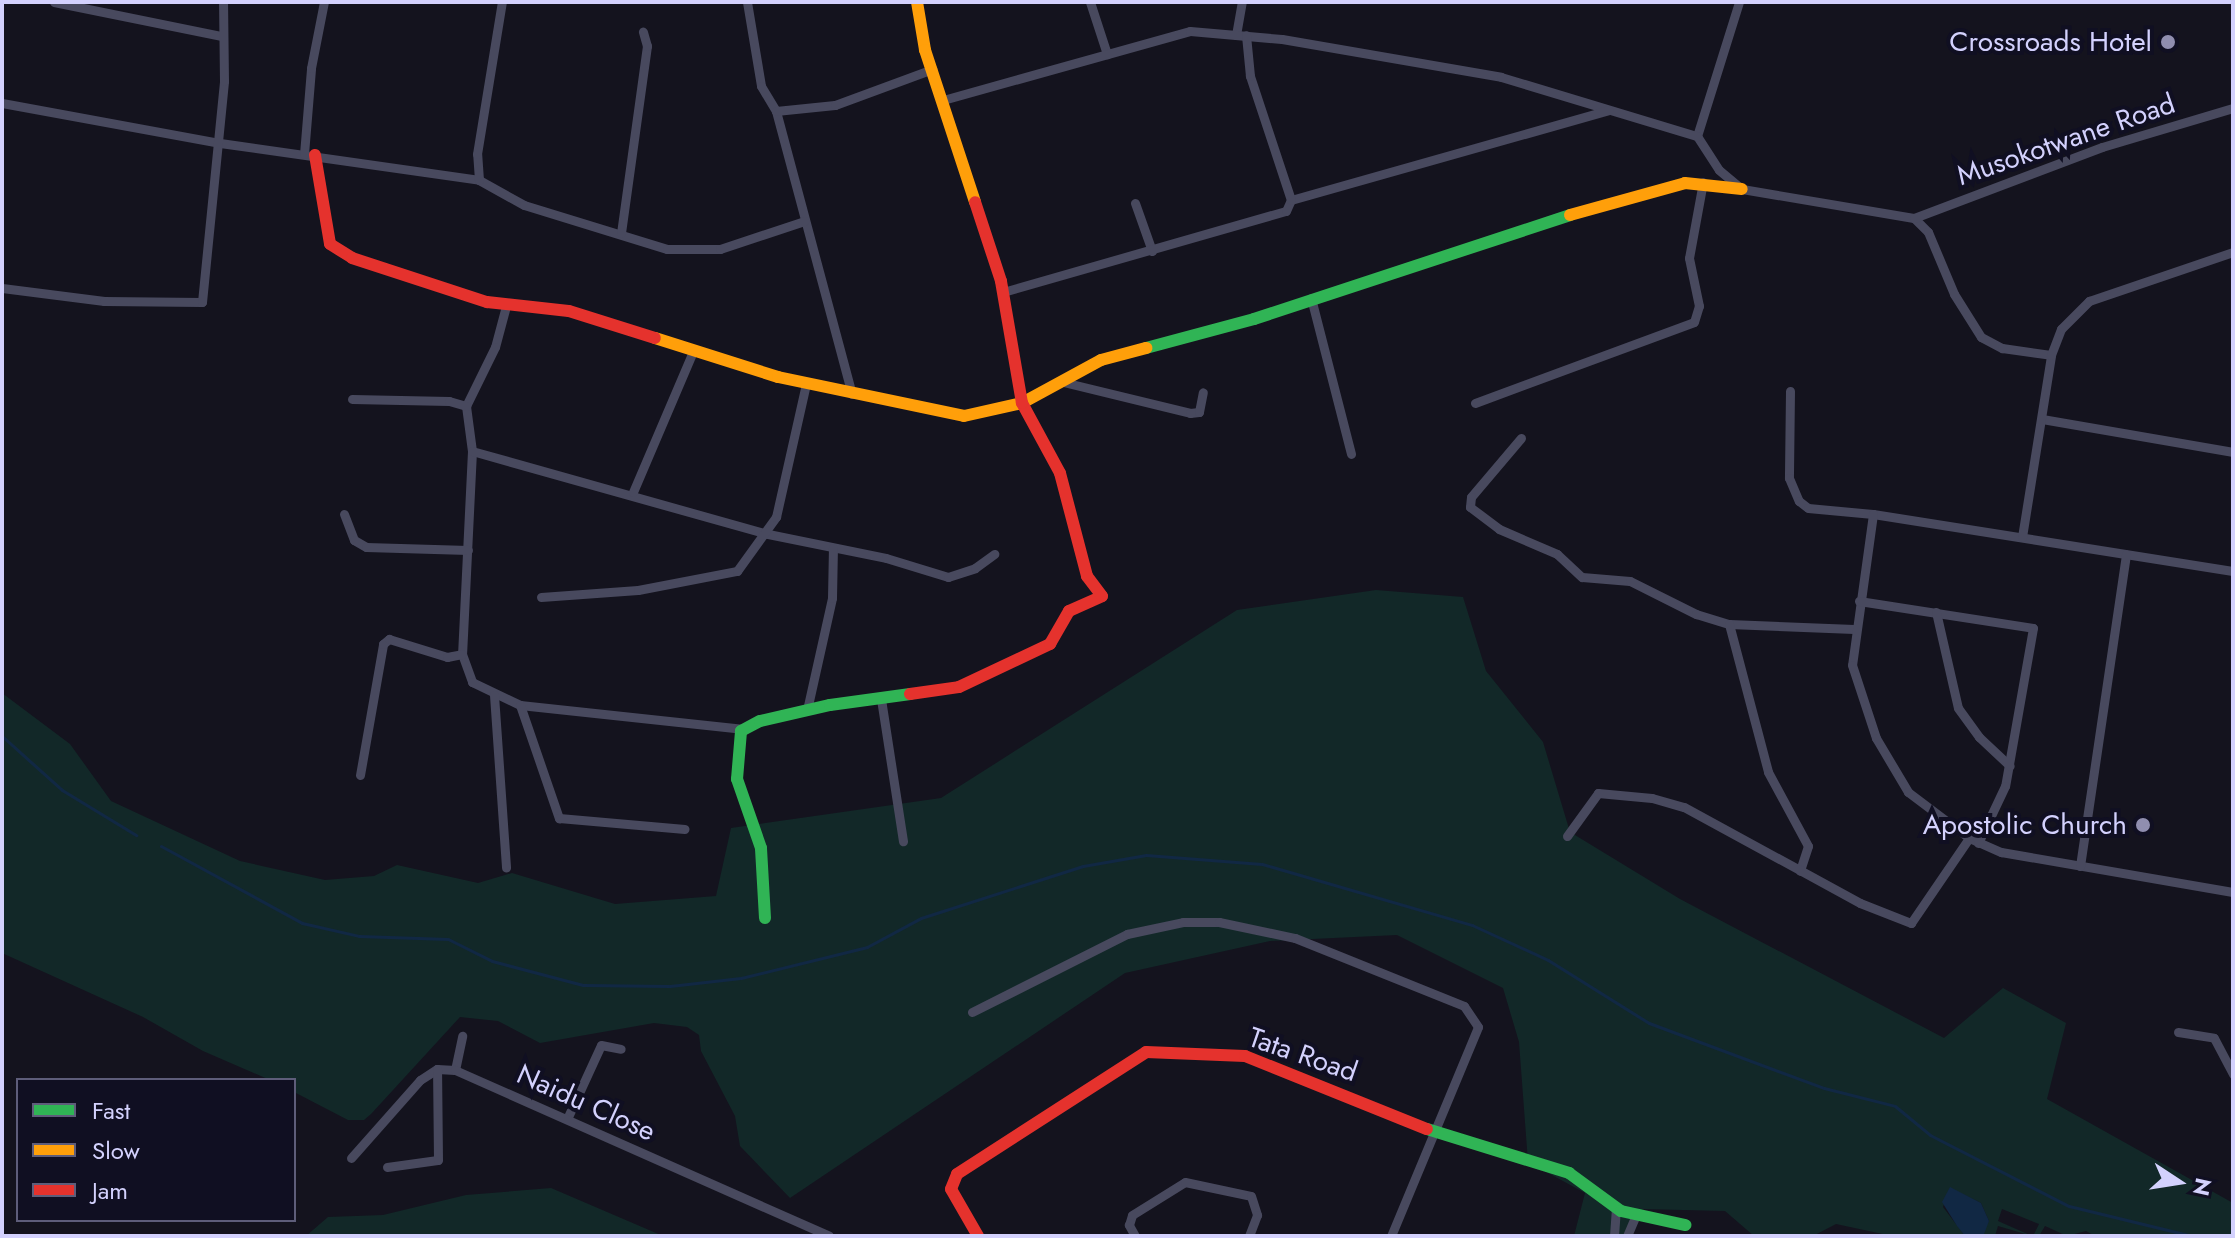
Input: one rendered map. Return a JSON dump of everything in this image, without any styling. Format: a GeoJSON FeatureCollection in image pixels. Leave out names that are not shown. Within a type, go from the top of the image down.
{"type":"FeatureCollection","features":[{"type":"Feature","properties":{"kind":"street"},"geometry":{"type":"LineString","coordinates":[[54,2],[221,36]]}},
{"type":"Feature","properties":{"kind":"street"},"geometry":{"type":"LineString","coordinates":[[2,288],[104,301],[202,302],[220,143],[223,2]]}},
{"type":"Feature","properties":{"kind":"street"},"geometry":{"type":"LineString","coordinates":[[324,2],[311,68],[309,154],[328,238],[335,251],[506,306],[569,311],[806,384],[852,395],[964,416],[1022,403],[1101,360],[1254,319],[1533,225],[1669,186],[1703,182],[1914,218],[1928,232],[1954,294],[1981,337],[2002,348],[2051,355]]}},
{"type":"Feature","properties":{"kind":"street"},"geometry":{"type":"LineString","coordinates":[[479,180],[477,154],[502,2]]}},
{"type":"Feature","properties":{"kind":"street"},"geometry":{"type":"LineString","coordinates":[[747,2],[761,86],[776,111],[852,395]]}},
{"type":"Feature","properties":{"kind":"street"},"geometry":{"type":"LineString","coordinates":[[506,306],[495,347],[466,406],[472,451],[462,654],[472,682],[520,705],[744,729],[807,710],[959,687],[1050,644],[1069,611],[1102,596],[1087,576],[1060,473],[1022,403],[1003,292],[933,69],[917,2]]}},
{"type":"Feature","properties":{"kind":"street"},"geometry":{"type":"LineString","coordinates":[[1090,2],[1107,54]]}},
{"type":"Feature","properties":{"kind":"street"},"geometry":{"type":"LineString","coordinates":[[1003,292],[1286,211],[1291,200],[1250,76],[1241,35],[1242,2]]}},
{"type":"Feature","properties":{"kind":"street"},"geometry":{"type":"LineString","coordinates":[[1697,136],[1739,2]]}},
{"type":"Feature","properties":{"kind":"street"},"geometry":{"type":"LineString","coordinates":[[943,100],[1190,31],[1241,35],[1501,77],[1697,136],[1719,170],[1742,189]]}},
{"type":"Feature","properties":{"kind":"street"},"geometry":{"type":"LineString","coordinates":[[621,233],[647,46],[643,32]]}},
{"type":"Feature","properties":{"kind":"street"},"geometry":{"type":"LineString","coordinates":[[776,111],[835,105],[933,69]]}},
{"type":"Feature","properties":{"kind":"street"},"geometry":{"type":"LineString","coordinates":[[2,103],[220,143],[479,180],[524,205],[667,249],[698,252],[804,221]]}},
{"type":"Feature","properties":{"kind":"street","name":"Musokotwane Road"},"geometry":{"type":"LineString","coordinates":[[1914,218],[2102,147],[2233,108]]}},
{"type":"Feature","properties":{"kind":"street"},"geometry":{"type":"LineString","coordinates":[[1291,200],[1609,110]]}},
{"type":"Feature","properties":{"kind":"street"},"geometry":{"type":"LineString","coordinates":[[1475,403],[1694,322],[1699,306],[1689,258],[1703,182]]}},
{"type":"Feature","properties":{"kind":"street"},"geometry":{"type":"LineString","coordinates":[[1135,203],[1152,251]]}},
{"type":"Feature","properties":{"kind":"street"},"geometry":{"type":"LineString","coordinates":[[2022,537],[2051,355],[2061,329],[2089,301],[2233,252]]}},
{"type":"Feature","properties":{"kind":"street"},"geometry":{"type":"LineString","coordinates":[[1311,298],[1351,454]]}},
{"type":"Feature","properties":{"kind":"street"},"geometry":{"type":"LineString","coordinates":[[633,492],[694,349]]}},
{"type":"Feature","properties":{"kind":"street"},"geometry":{"type":"LineString","coordinates":[[1059,381],[1190,413],[1199,412],[1203,392]]}},
{"type":"Feature","properties":{"kind":"street"},"geometry":{"type":"LineString","coordinates":[[541,597],[638,590],[737,571],[768,534],[780,502],[806,384]]}},
{"type":"Feature","properties":{"kind":"street"},"geometry":{"type":"LineString","coordinates":[[1790,391],[1787,463],[1799,501],[1821,511],[1873,514],[2233,571]]}},
{"type":"Feature","properties":{"kind":"street"},"geometry":{"type":"LineString","coordinates":[[352,399],[449,401],[466,406]]}},
{"type":"Feature","properties":{"kind":"street"},"geometry":{"type":"LineString","coordinates":[[2042,419],[2233,452]]}},
{"type":"Feature","properties":{"kind":"street"},"geometry":{"type":"LineString","coordinates":[[1521,438],[1471,497],[1472,509],[1499,529],[1557,554],[1586,580],[1630,581],[1696,614],[1729,624],[1854,629]]}},
{"type":"Feature","properties":{"kind":"street"},"geometry":{"type":"LineString","coordinates":[[472,451],[633,492],[768,534],[948,577],[975,568],[994,554]]}},
{"type":"Feature","properties":{"kind":"street"},"geometry":{"type":"LineString","coordinates":[[344,514],[354,540],[366,547],[468,550]]}},
{"type":"Feature","properties":{"kind":"street"},"geometry":{"type":"LineString","coordinates":[[1873,514],[1854,629],[1854,673],[1886,759],[1908,792],[1974,840],[2080,866],[2233,892]]}},
{"type":"Feature","properties":{"kind":"street"},"geometry":{"type":"LineString","coordinates":[[807,710],[832,598],[833,548]]}},
{"type":"Feature","properties":{"kind":"street"},"geometry":{"type":"LineString","coordinates":[[2080,866],[2126,554]]}},
{"type":"Feature","properties":{"kind":"street"},"geometry":{"type":"LineString","coordinates":[[1567,836],[1598,793],[1652,798],[1684,807],[1800,871],[1911,923],[1999,802],[2010,766],[2033,628],[1859,601]]}},
{"type":"Feature","properties":{"kind":"street"},"geometry":{"type":"LineString","coordinates":[[1936,612],[1958,708],[2010,766]]}},
{"type":"Feature","properties":{"kind":"street"},"geometry":{"type":"LineString","coordinates":[[1729,624],[1768,772],[1808,846],[1800,871]]}},
{"type":"Feature","properties":{"kind":"street"},"geometry":{"type":"LineString","coordinates":[[360,775],[383,644],[395,639],[447,657],[462,654]]}},
{"type":"Feature","properties":{"kind":"street"},"geometry":{"type":"LineString","coordinates":[[494,695],[506,868]]}},
{"type":"Feature","properties":{"kind":"street"},"geometry":{"type":"LineString","coordinates":[[881,699],[903,841]]}},
{"type":"Feature","properties":{"kind":"street"},"geometry":{"type":"LineString","coordinates":[[520,705],[559,818],[685,829]]}},
{"type":"Feature","properties":{"kind":"street"},"geometry":{"type":"LineString","coordinates":[[744,729],[737,741],[737,779],[761,848],[765,918]]}},
{"type":"Feature","properties":{"kind":"street"},"geometry":{"type":"LineString","coordinates":[[972,1012],[1127,934],[1183,922],[1259,928],[1472,1011],[1478,1027],[1432,1131],[1391,1236]]}},
{"type":"Feature","properties":{"kind":"street"},"geometry":{"type":"LineString","coordinates":[[2178,1032],[2214,1038],[2233,1074]]}},
{"type":"Feature","properties":{"kind":"street"},"geometry":{"type":"LineString","coordinates":[[455,1070],[462,1036]]}},
{"type":"Feature","properties":{"kind":"street"},"geometry":{"type":"LineString","coordinates":[[567,1119],[601,1045],[621,1049]]}},
{"type":"Feature","properties":{"kind":"street","name":"Tata Road"},"geometry":{"type":"LineString","coordinates":[[978,1236],[959,1205],[952,1181],[961,1170],[1146,1052],[1245,1056],[1432,1131],[1569,1173],[1616,1207],[1636,1215],[1685,1225]]}},
{"type":"Feature","properties":{"kind":"street"},"geometry":{"type":"LineString","coordinates":[[351,1158],[403,1095],[437,1069]]}},
{"type":"Feature","properties":{"kind":"street"},"geometry":{"type":"LineString","coordinates":[[387,1167],[438,1160],[437,1069]]}},
{"type":"Feature","properties":{"kind":"street","name":"Naidu Close"},"geometry":{"type":"LineString","coordinates":[[437,1069],[455,1070],[829,1236]]}},
{"type":"Feature","properties":{"kind":"street"},"geometry":{"type":"LineString","coordinates":[[1135,1236],[1129,1225],[1132,1215],[1185,1182],[1251,1196],[1257,1215],[1249,1236]]}},
{"type":"Feature","properties":{"kind":"street"},"geometry":{"type":"LineString","coordinates":[[1614,1236],[1616,1207]]}},
{"type":"Feature","properties":{"kind":"street"},"geometry":{"type":"LineString","coordinates":[[1627,1236],[1636,1215]]}},
{"type":"Feature","properties":{"kind":"green space"},"geometry":{"type":"Polygon","coordinates":[[[1376,590],[1463,597],[1486,671],[1543,742],[1570,832],[1680,899],[1944,1038],[2003,988],[2066,1023],[2047,1099],[2233,1203],[2233,1236],[2095,1236],[2086,1231],[2067,1236],[2045,1226],[2039,1236],[2033,1236],[2039,1224],[2002,1209],[1998,1221],[2032,1236],[1998,1226],[1995,1236],[1979,1236],[1989,1221],[1981,1203],[1950,1188],[1943,1207],[1965,1236],[1892,1236],[1836,1224],[1813,1236],[1754,1236],[1725,1211],[1642,1209],[1632,1236],[1574,1236],[1585,1193],[1528,1162],[1519,1042],[1503,988],[1397,935],[1270,941],[1125,973],[790,1198],[740,1146],[735,1116],[701,1051],[699,1035],[687,1027],[654,1023],[540,1043],[498,1021],[460,1017],[371,1114],[364,1120],[348,1120],[296,1093],[296,1078],[265,1078],[203,1051],[143,1017],[2,953],[2,693],[70,744],[111,801],[240,861],[325,880],[374,876],[397,865],[478,883],[512,873],[615,904],[716,896],[731,828],[941,798],[1237,610],[1376,590]]]}},
{"type":"Feature","properties":{"kind":"green space"},"geometry":{"type":"Polygon","coordinates":[[[551,1188],[663,1236],[306,1236],[328,1217],[383,1215],[466,1195],[551,1188]]]}},
{"type":"Feature","properties":{"kind":"water"},"geometry":{"type":"Polygon","coordinates":[[[1950,1187],[1981,1203],[1989,1221],[1984,1234],[1965,1236],[1957,1226],[1942,1202],[1950,1187]]]}},
{"type":"Feature","properties":{"kind":"waterway"},"geometry":{"type":"LineString","coordinates":[[2,736],[62,790],[136,835]]}},
{"type":"Feature","properties":{"kind":"waterway"},"geometry":{"type":"LineString","coordinates":[[161,846],[302,923],[359,936],[448,939],[492,961],[583,985],[670,986],[741,978],[867,947],[921,918],[1083,866],[1146,855],[1262,864],[1472,925],[1548,960],[1649,1023],[1824,1088],[1895,1106],[1930,1135],[2069,1206],[2192,1236]]}},
{"type":"Feature","properties":{"kind":"traffic: fast"},"geometry":{"type":"LineString","coordinates":[[1146,348],[1254,319],[1570,215]]}},
{"type":"Feature","properties":{"kind":"traffic: fast"},"geometry":{"type":"LineString","coordinates":[[765,918],[761,848],[737,779],[741,731],[760,721],[830,705],[910,694]]}},
{"type":"Feature","properties":{"kind":"traffic: fast"},"geometry":{"type":"LineString","coordinates":[[1427,1129],[1569,1173],[1621,1211],[1685,1225]]}},
{"type":"Feature","properties":{"kind":"traffic: slow"},"geometry":{"type":"LineString","coordinates":[[917,2],[925,50],[975,202]]}},
{"type":"Feature","properties":{"kind":"traffic: slow"},"geometry":{"type":"LineString","coordinates":[[1570,215],[1685,183],[1742,189]]}},
{"type":"Feature","properties":{"kind":"traffic: slow"},"geometry":{"type":"LineString","coordinates":[[655,338],[778,377],[964,416],[1022,403],[1101,360],[1146,348]]}},
{"type":"Feature","properties":{"kind":"traffic: jam"},"geometry":{"type":"LineString","coordinates":[[315,155],[330,244],[352,258],[487,302],[569,311],[655,338]]}},
{"type":"Feature","properties":{"kind":"traffic: jam"},"geometry":{"type":"LineString","coordinates":[[910,694],[959,687],[1050,644],[1069,611],[1102,596],[1087,576],[1060,473],[1022,403],[1001,281],[975,202]]}},
{"type":"Feature","properties":{"kind":"traffic: jam"},"geometry":{"type":"LineString","coordinates":[[978,1236],[951,1189],[957,1174],[1146,1052],[1245,1056],[1427,1129]]}},
{"type":"Feature","properties":{"kind":"place","name":"Crossroads Hotel"},"geometry":{"type":"Point","coordinates":[2168,42]}},
{"type":"Feature","properties":{"kind":"place","name":"Apostolic Church"},"geometry":{"type":"Point","coordinates":[2143,825]}}]}
